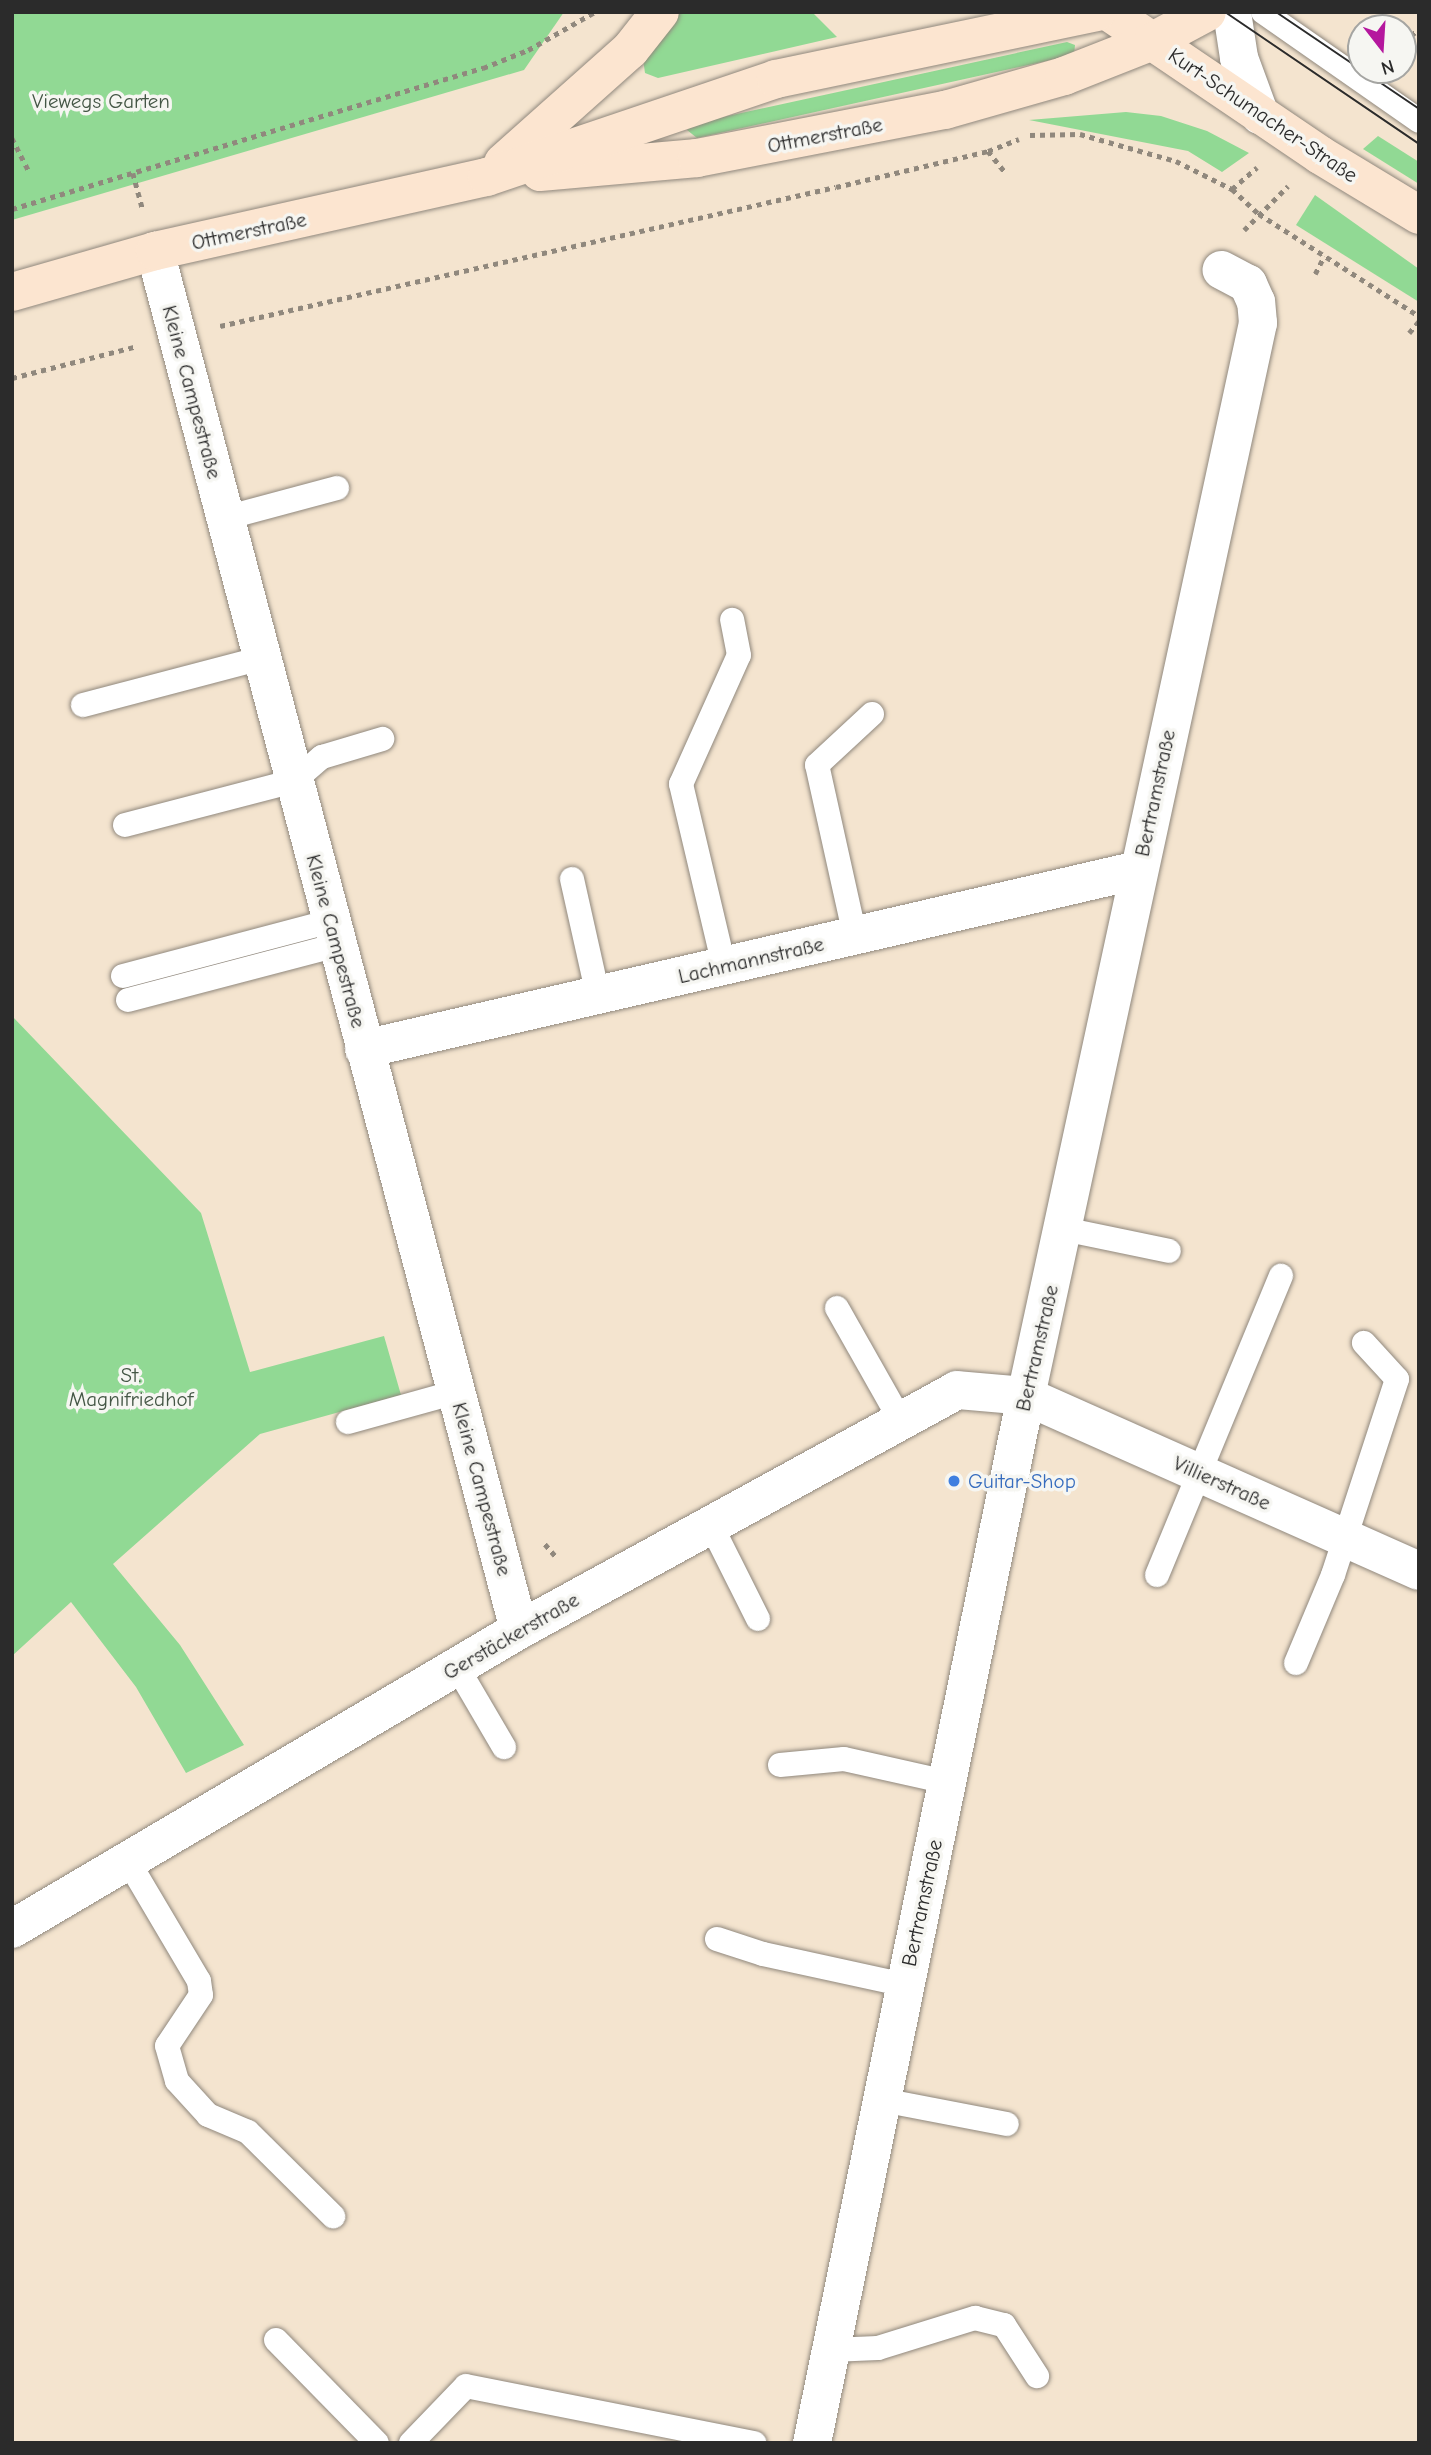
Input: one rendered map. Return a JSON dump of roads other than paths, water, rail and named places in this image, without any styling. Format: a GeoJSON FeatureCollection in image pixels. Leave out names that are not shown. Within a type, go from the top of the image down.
{"type":"FeatureCollection","features":[{"type":"Feature","properties":{"kind":"street"},"geometry":{"type":"LineString","coordinates":[[487,177],[622,58],[660,12]]}},
{"type":"Feature","properties":{"kind":"street","name":"Ottmerstraße"},"geometry":{"type":"LineString","coordinates":[[12,292],[155,251],[487,177],[776,79],[1097,12]]}},
{"type":"Feature","properties":{"kind":"street","name":"Kurt-Schumacher-Straße"},"geometry":{"type":"LineString","coordinates":[[1109,12],[1260,115],[1419,215]]}},
{"type":"Feature","properties":{"kind":"street","name":"Ottmerstraße"},"geometry":{"type":"LineString","coordinates":[[487,177],[697,159],[785,144],[990,98],[1153,41],[1208,12]]}},
{"type":"Feature","properties":{"kind":"street"},"geometry":{"type":"LineString","coordinates":[[1232,12],[1239,58],[1260,115]]}},
{"type":"Feature","properties":{"kind":"street","name":"Kleine Campestraße"},"geometry":{"type":"LineString","coordinates":[[155,251],[364,1049],[520,1630]]}},
{"type":"Feature","properties":{"kind":"street","name":"Bertramstraße"},"geometry":{"type":"LineString","coordinates":[[812,2443],[1026,1396],[1258,323],[1256,302],[1248,284],[1222,270]]}},
{"type":"Feature","properties":{"kind":"street","name":"Lachmannstraße"},"geometry":{"type":"LineString","coordinates":[[364,1049],[1138,870]]}},
{"type":"Feature","properties":{"kind":"street","name":"Gerstäckerstraße"},"geometry":{"type":"LineString","coordinates":[[12,1928],[520,1630],[957,1390],[1026,1396]]}},
{"type":"Feature","properties":{"kind":"street","name":"Villierstraße"},"geometry":{"type":"LineString","coordinates":[[1026,1396],[1419,1571]]}},
{"type":"Feature","properties":{"kind":"lane"},"geometry":{"type":"LineString","coordinates":[[1263,12],[1419,121]]}},
{"type":"Feature","properties":{"kind":"lane"},"geometry":{"type":"LineString","coordinates":[[225,518],[337,488]]}},
{"type":"Feature","properties":{"kind":"lane"},"geometry":{"type":"LineString","coordinates":[[724,966],[681,784],[738,655],[732,620]]}},
{"type":"Feature","properties":{"kind":"lane"},"geometry":{"type":"LineString","coordinates":[[83,705],[262,658]]}},
{"type":"Feature","properties":{"kind":"lane"},"geometry":{"type":"LineString","coordinates":[[855,936],[817,765],[872,714]]}},
{"type":"Feature","properties":{"kind":"lane"},"geometry":{"type":"LineString","coordinates":[[125,825],[294,780],[322,757],[382,739]]}},
{"type":"Feature","properties":{"kind":"lane"},"geometry":{"type":"LineString","coordinates":[[572,879],[598,995]]}},
{"type":"Feature","properties":{"kind":"lane"},"geometry":{"type":"LineString","coordinates":[[123,976],[334,933]]}},
{"type":"Feature","properties":{"kind":"lane"},"geometry":{"type":"LineString","coordinates":[[128,1000],[334,933]]}},
{"type":"Feature","properties":{"kind":"lane"},"geometry":{"type":"LineString","coordinates":[[1063,1229],[1169,1251]]}},
{"type":"Feature","properties":{"kind":"lane"},"geometry":{"type":"LineString","coordinates":[[1157,1575],[1202,1474],[1282,1276]]}},
{"type":"Feature","properties":{"kind":"lane"},"geometry":{"type":"LineString","coordinates":[[837,1308],[901,1421]]}},
{"type":"Feature","properties":{"kind":"lane"},"geometry":{"type":"LineString","coordinates":[[1296,1663],[1333,1575],[1343,1537],[1397,1379],[1364,1343]]}},
{"type":"Feature","properties":{"kind":"lane"},"geometry":{"type":"LineString","coordinates":[[348,1422],[456,1392]]}},
{"type":"Feature","properties":{"kind":"lane"},"geometry":{"type":"LineString","coordinates":[[711,1525],[758,1619]]}},
{"type":"Feature","properties":{"kind":"lane"},"geometry":{"type":"LineString","coordinates":[[457,1667],[504,1747]]}},
{"type":"Feature","properties":{"kind":"lane"},"geometry":{"type":"LineString","coordinates":[[780,1765],[844,1759],[947,1782]]}},
{"type":"Feature","properties":{"kind":"lane"},"geometry":{"type":"LineString","coordinates":[[128,1861],[199,1981],[201,1995],[167,2046],[177,2081],[208,2115],[248,2132],[333,2216]]}},
{"type":"Feature","properties":{"kind":"lane"},"geometry":{"type":"LineString","coordinates":[[717,1939],[763,1954],[905,1985]]}},
{"type":"Feature","properties":{"kind":"lane"},"geometry":{"type":"LineString","coordinates":[[882,2100],[1007,2124]]}},
{"type":"Feature","properties":{"kind":"lane"},"geometry":{"type":"LineString","coordinates":[[831,2350],[878,2348],[975,2318],[1004,2325],[1037,2376]]}},
{"type":"Feature","properties":{"kind":"lane"},"geometry":{"type":"LineString","coordinates":[[276,2340],[377,2443]]}},
{"type":"Feature","properties":{"kind":"lane"},"geometry":{"type":"LineString","coordinates":[[411,2443],[466,2386],[754,2443]]}},
{"type":"Feature","properties":{"kind":"tram line"},"geometry":{"type":"LineString","coordinates":[[1225,12],[1419,144]]}},
{"type":"Feature","properties":{"kind":"tram line"},"geometry":{"type":"LineString","coordinates":[[1276,12],[1419,109]]}},
{"type":"Feature","properties":{"kind":"place","name":"Guitar-Shop"},"geometry":{"type":"Point","coordinates":[954,1481]}},
{"type":"Feature","properties":{"kind":"park label","name":"Viewegs Garten"},"geometry":{"type":"Point","coordinates":[101,101]}},
{"type":"Feature","properties":{"kind":"park label","name":"St. Magnifriedhof"},"geometry":{"type":"Point","coordinates":[131,1387]}}]}
